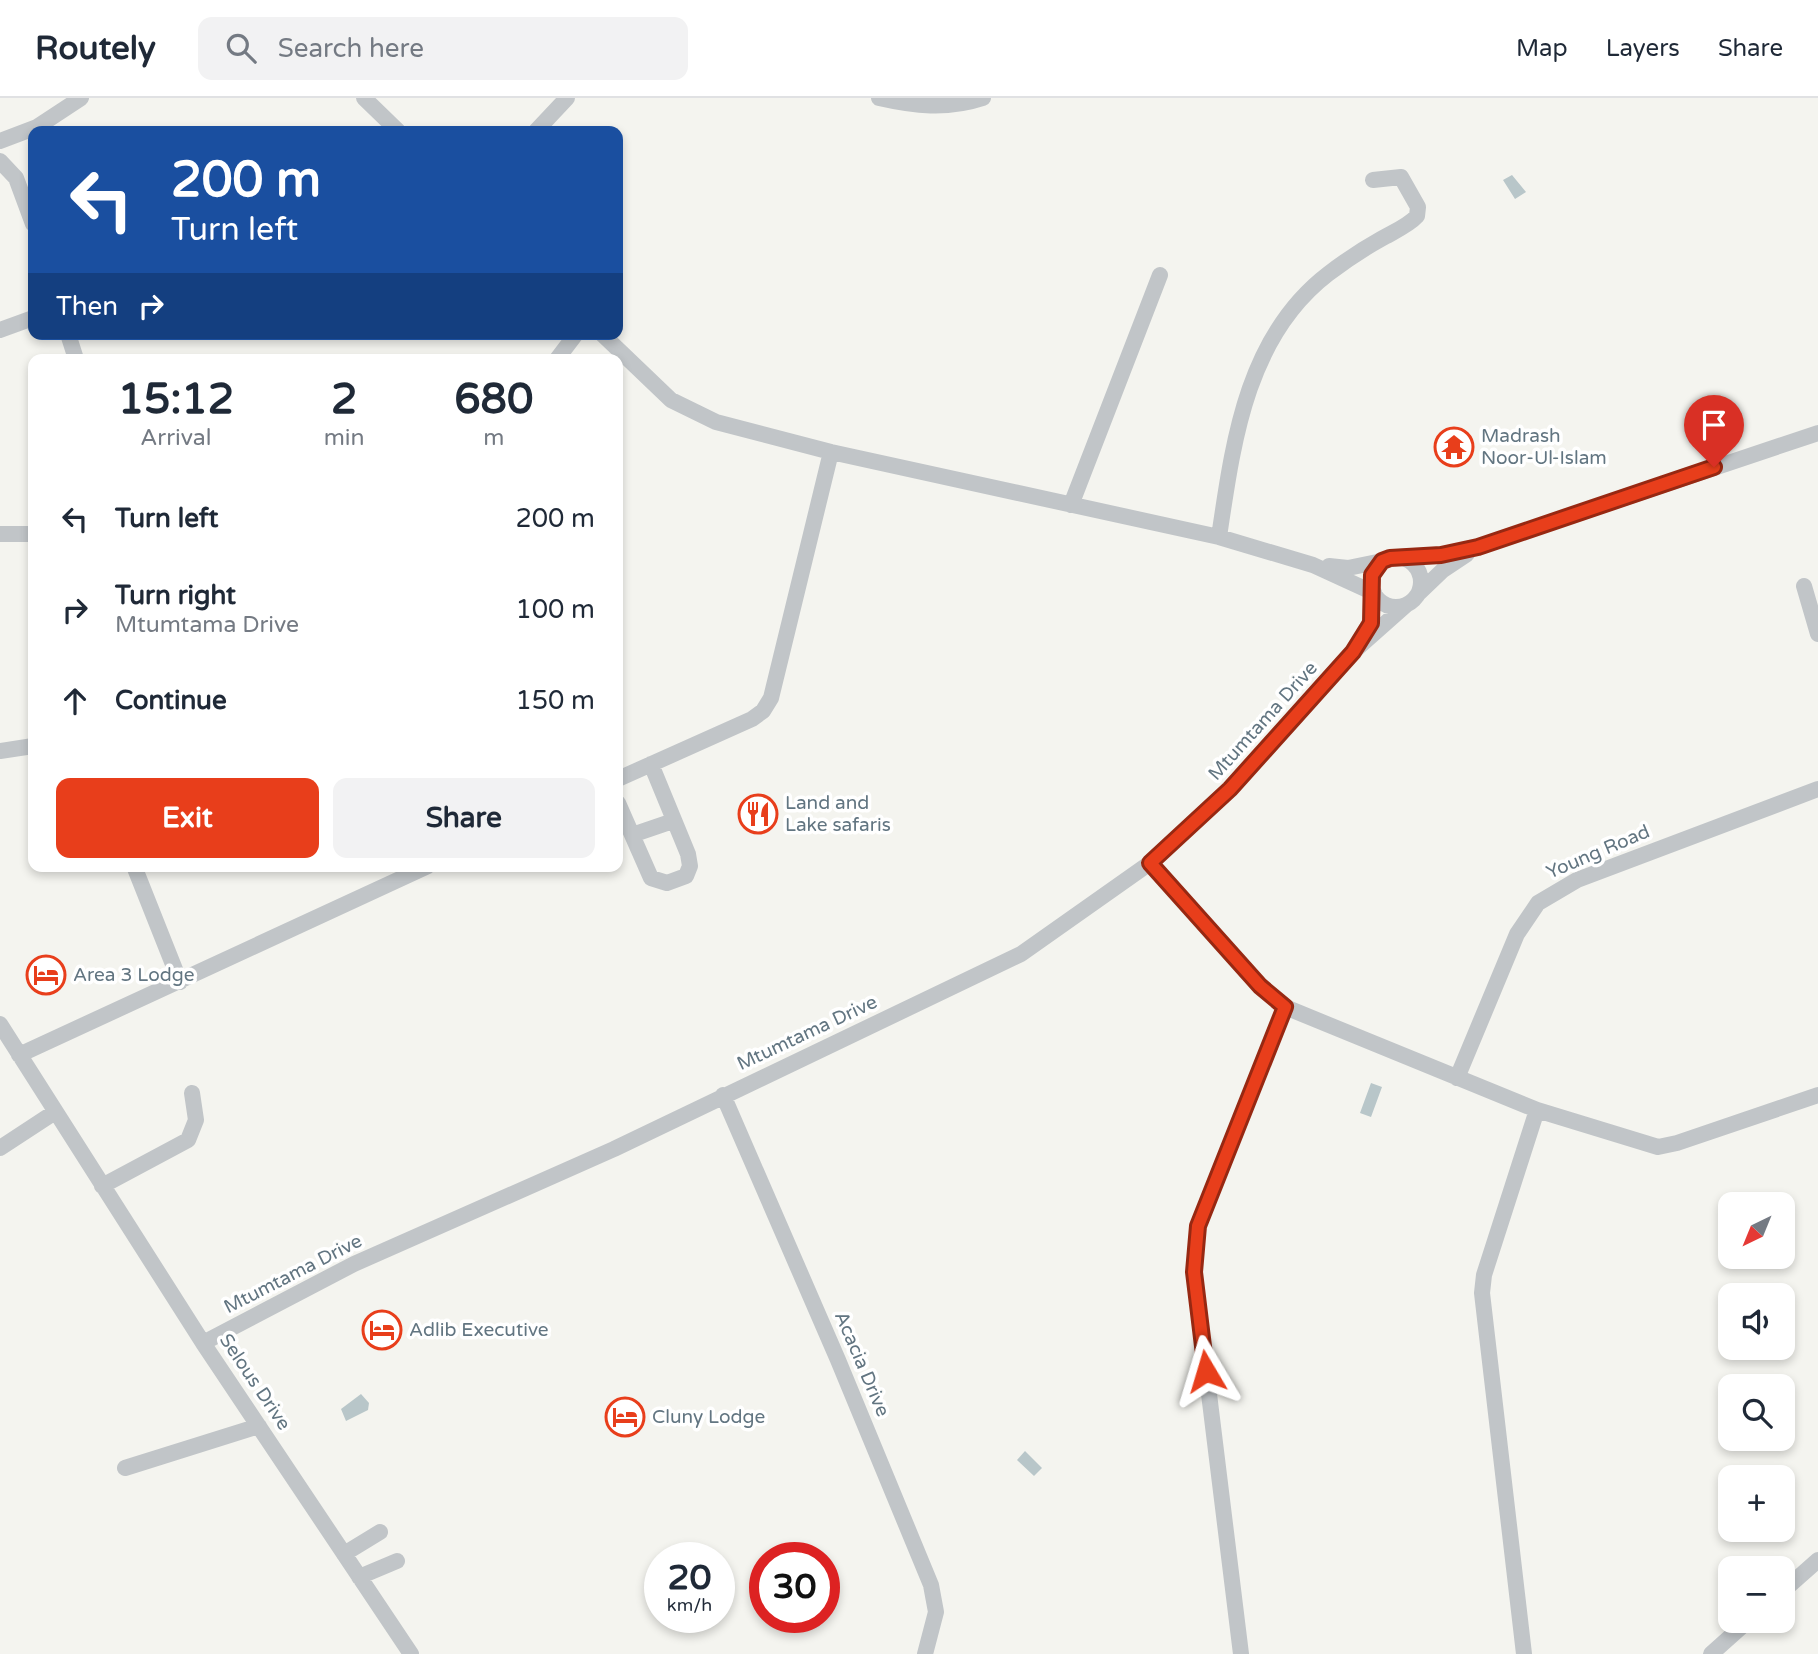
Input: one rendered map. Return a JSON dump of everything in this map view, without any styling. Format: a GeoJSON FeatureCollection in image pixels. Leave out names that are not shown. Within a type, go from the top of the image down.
{"type":"FeatureCollection","features":[{"type":"Feature","properties":{"kind":"street"},"geometry":{"type":"LineString","coordinates":[[39,126],[81,98]]}},
{"type":"Feature","properties":{"kind":"street"},"geometry":{"type":"LineString","coordinates":[[364,98],[393,126]]}},
{"type":"Feature","properties":{"kind":"street"},"geometry":{"type":"LineString","coordinates":[[541,126],[567,98]]}},
{"type":"Feature","properties":{"kind":"street"},"geometry":{"type":"LineString","coordinates":[[879,98],[926,106],[958,105],[983,98]]}},
{"type":"Feature","properties":{"kind":"street"},"geometry":{"type":"LineString","coordinates":[[0,141],[28,130]]}},
{"type":"Feature","properties":{"kind":"street"},"geometry":{"type":"LineString","coordinates":[[0,161],[16,178],[28,210]]}},
{"type":"Feature","properties":{"kind":"street"},"geometry":{"type":"LineString","coordinates":[[1219,537],[1242,406],[1256,369],[1281,328],[1310,290],[1327,274],[1418,216],[1418,207],[1401,177],[1373,180]]}},
{"type":"Feature","properties":{"kind":"street"},"geometry":{"type":"LineString","coordinates":[[1071,505],[1160,275]]}},
{"type":"Feature","properties":{"kind":"street"},"geometry":{"type":"LineString","coordinates":[[0,330],[28,320]]}},
{"type":"Feature","properties":{"kind":"street"},"geometry":{"type":"LineString","coordinates":[[561,354],[571,340]]}},
{"type":"Feature","properties":{"kind":"street"},"geometry":{"type":"LineString","coordinates":[[623,363],[690,411],[745,431],[1219,537],[1347,578],[1374,593],[1391,607],[1406,605]]}},
{"type":"Feature","properties":{"kind":"street"},"geometry":{"type":"LineString","coordinates":[[1313,565],[1348,568],[1399,557],[1441,555],[1478,547],[1818,433]]}},
{"type":"Feature","properties":{"kind":"street"},"geometry":{"type":"LineString","coordinates":[[623,777],[752,719],[763,711],[771,698],[831,452]]}},
{"type":"Feature","properties":{"kind":"street"},"geometry":{"type":"LineString","coordinates":[[0,534],[28,534]]}},
{"type":"Feature","properties":{"kind":"street"},"geometry":{"type":"LineString","coordinates":[[1353,652],[1444,570],[1478,547]]}},
{"type":"Feature","properties":{"kind":"street"},"geometry":{"type":"LineString","coordinates":[[1399,557],[1415,566],[1420,575],[1419,593]]}},
{"type":"Feature","properties":{"kind":"street"},"geometry":{"type":"LineString","coordinates":[[1353,652],[1371,623],[1374,593],[1372,575],[1382,561]]}},
{"type":"Feature","properties":{"kind":"street"},"geometry":{"type":"LineString","coordinates":[[1804,586],[1818,634]]}},
{"type":"Feature","properties":{"kind":"street","name":"Mtumtama Drive"},"geometry":{"type":"LineString","coordinates":[[204,1343],[355,1264],[614,1149],[1021,954],[1150,863],[1230,789],[1353,652]]}},
{"type":"Feature","properties":{"kind":"street"},"geometry":{"type":"LineString","coordinates":[[0,751],[28,747]]}},
{"type":"Feature","properties":{"kind":"street"},"geometry":{"type":"LineString","coordinates":[[623,814],[650,878],[667,884],[686,876],[690,866],[651,764]]}},
{"type":"Feature","properties":{"kind":"street","name":"Young Road"},"geometry":{"type":"LineString","coordinates":[[1457,1078],[1517,934],[1538,903],[1577,880],[1818,789]]}},
{"type":"Feature","properties":{"kind":"street"},"geometry":{"type":"LineString","coordinates":[[632,835],[673,821]]}},
{"type":"Feature","properties":{"kind":"street"},"geometry":{"type":"LineString","coordinates":[[1150,863],[1260,986],[1285,1007],[1537,1110],[1658,1147],[1818,1095]]}},
{"type":"Feature","properties":{"kind":"street"},"geometry":{"type":"LineString","coordinates":[[136,872],[180,982]]}},
{"type":"Feature","properties":{"kind":"street"},"geometry":{"type":"LineString","coordinates":[[19,1055],[415,872]]}},
{"type":"Feature","properties":{"kind":"street"},"geometry":{"type":"LineString","coordinates":[[1241,1654],[1194,1272],[1198,1226],[1285,1007]]}},
{"type":"Feature","properties":{"kind":"street","name":"Selous Drive"},"geometry":{"type":"LineString","coordinates":[[0,1024],[204,1343],[411,1654]]}},
{"type":"Feature","properties":{"kind":"street"},"geometry":{"type":"LineString","coordinates":[[102,1186],[188,1140],[196,1120],[192,1093]]}},
{"type":"Feature","properties":{"kind":"street","name":"Acacia Drive"},"geometry":{"type":"LineString","coordinates":[[723,1095],[838,1360],[931,1585],[936,1612],[925,1654]]}},
{"type":"Feature","properties":{"kind":"street"},"geometry":{"type":"LineString","coordinates":[[1524,1654],[1482,1293],[1484,1275],[1537,1110]]}},
{"type":"Feature","properties":{"kind":"street"},"geometry":{"type":"LineString","coordinates":[[0,1148],[55,1112]]}},
{"type":"Feature","properties":{"kind":"street"},"geometry":{"type":"LineString","coordinates":[[125,1468],[259,1426]]}},
{"type":"Feature","properties":{"kind":"street"},"geometry":{"type":"LineString","coordinates":[[344,1554],[380,1532]]}},
{"type":"Feature","properties":{"kind":"street"},"geometry":{"type":"LineString","coordinates":[[1795,1580],[1818,1560]]}},
{"type":"Feature","properties":{"kind":"street"},"geometry":{"type":"LineString","coordinates":[[359,1577],[397,1561]]}},
{"type":"Feature","properties":{"kind":"street"},"geometry":{"type":"LineString","coordinates":[[1711,1654],[1734,1633]]}},
{"type":"Feature","properties":{"kind":"shaded area"},"geometry":{"type":"Polygon","coordinates":[[[1512,175],[1526,192],[1515,199],[1503,180],[1512,175]]]}},
{"type":"Feature","properties":{"kind":"shaded area"},"geometry":{"type":"Polygon","coordinates":[[[1371,1083],[1382,1087],[1371,1117],[1360,1113],[1371,1083]]]}},
{"type":"Feature","properties":{"kind":"shaded area"},"geometry":{"type":"Polygon","coordinates":[[[361,1394],[369,1403],[368,1410],[346,1421],[341,1409],[361,1394]]]}},
{"type":"Feature","properties":{"kind":"shaded area"},"geometry":{"type":"Polygon","coordinates":[[[1025,1451],[1042,1468],[1034,1476],[1017,1460],[1025,1451]]]}},
{"type":"Feature","properties":{"kind":"place","name":"Madrash Noor-Ul-Islam"},"geometry":{"type":"Point","coordinates":[1454,447]}},
{"type":"Feature","properties":{"kind":"place","name":"Land and Lake safaris"},"geometry":{"type":"Point","coordinates":[758,814]}},
{"type":"Feature","properties":{"kind":"place","name":"Area 3 Lodge"},"geometry":{"type":"Point","coordinates":[46,975]}},
{"type":"Feature","properties":{"kind":"place","name":"Adlib Executive"},"geometry":{"type":"Point","coordinates":[382,1330]}},
{"type":"Feature","properties":{"kind":"place","name":"Cluny Lodge"},"geometry":{"type":"Point","coordinates":[625,1417]}},
{"type":"Feature","properties":{"kind":"route"},"geometry":{"type":"LineString","coordinates":[[1206,1371],[1194,1272],[1198,1226],[1285,1007],[1260,986],[1150,863],[1230,789],[1353,652],[1371,623],[1374,593],[1372,575],[1382,561],[1390,558],[1441,555],[1478,547],[1714,467]]}}]}
